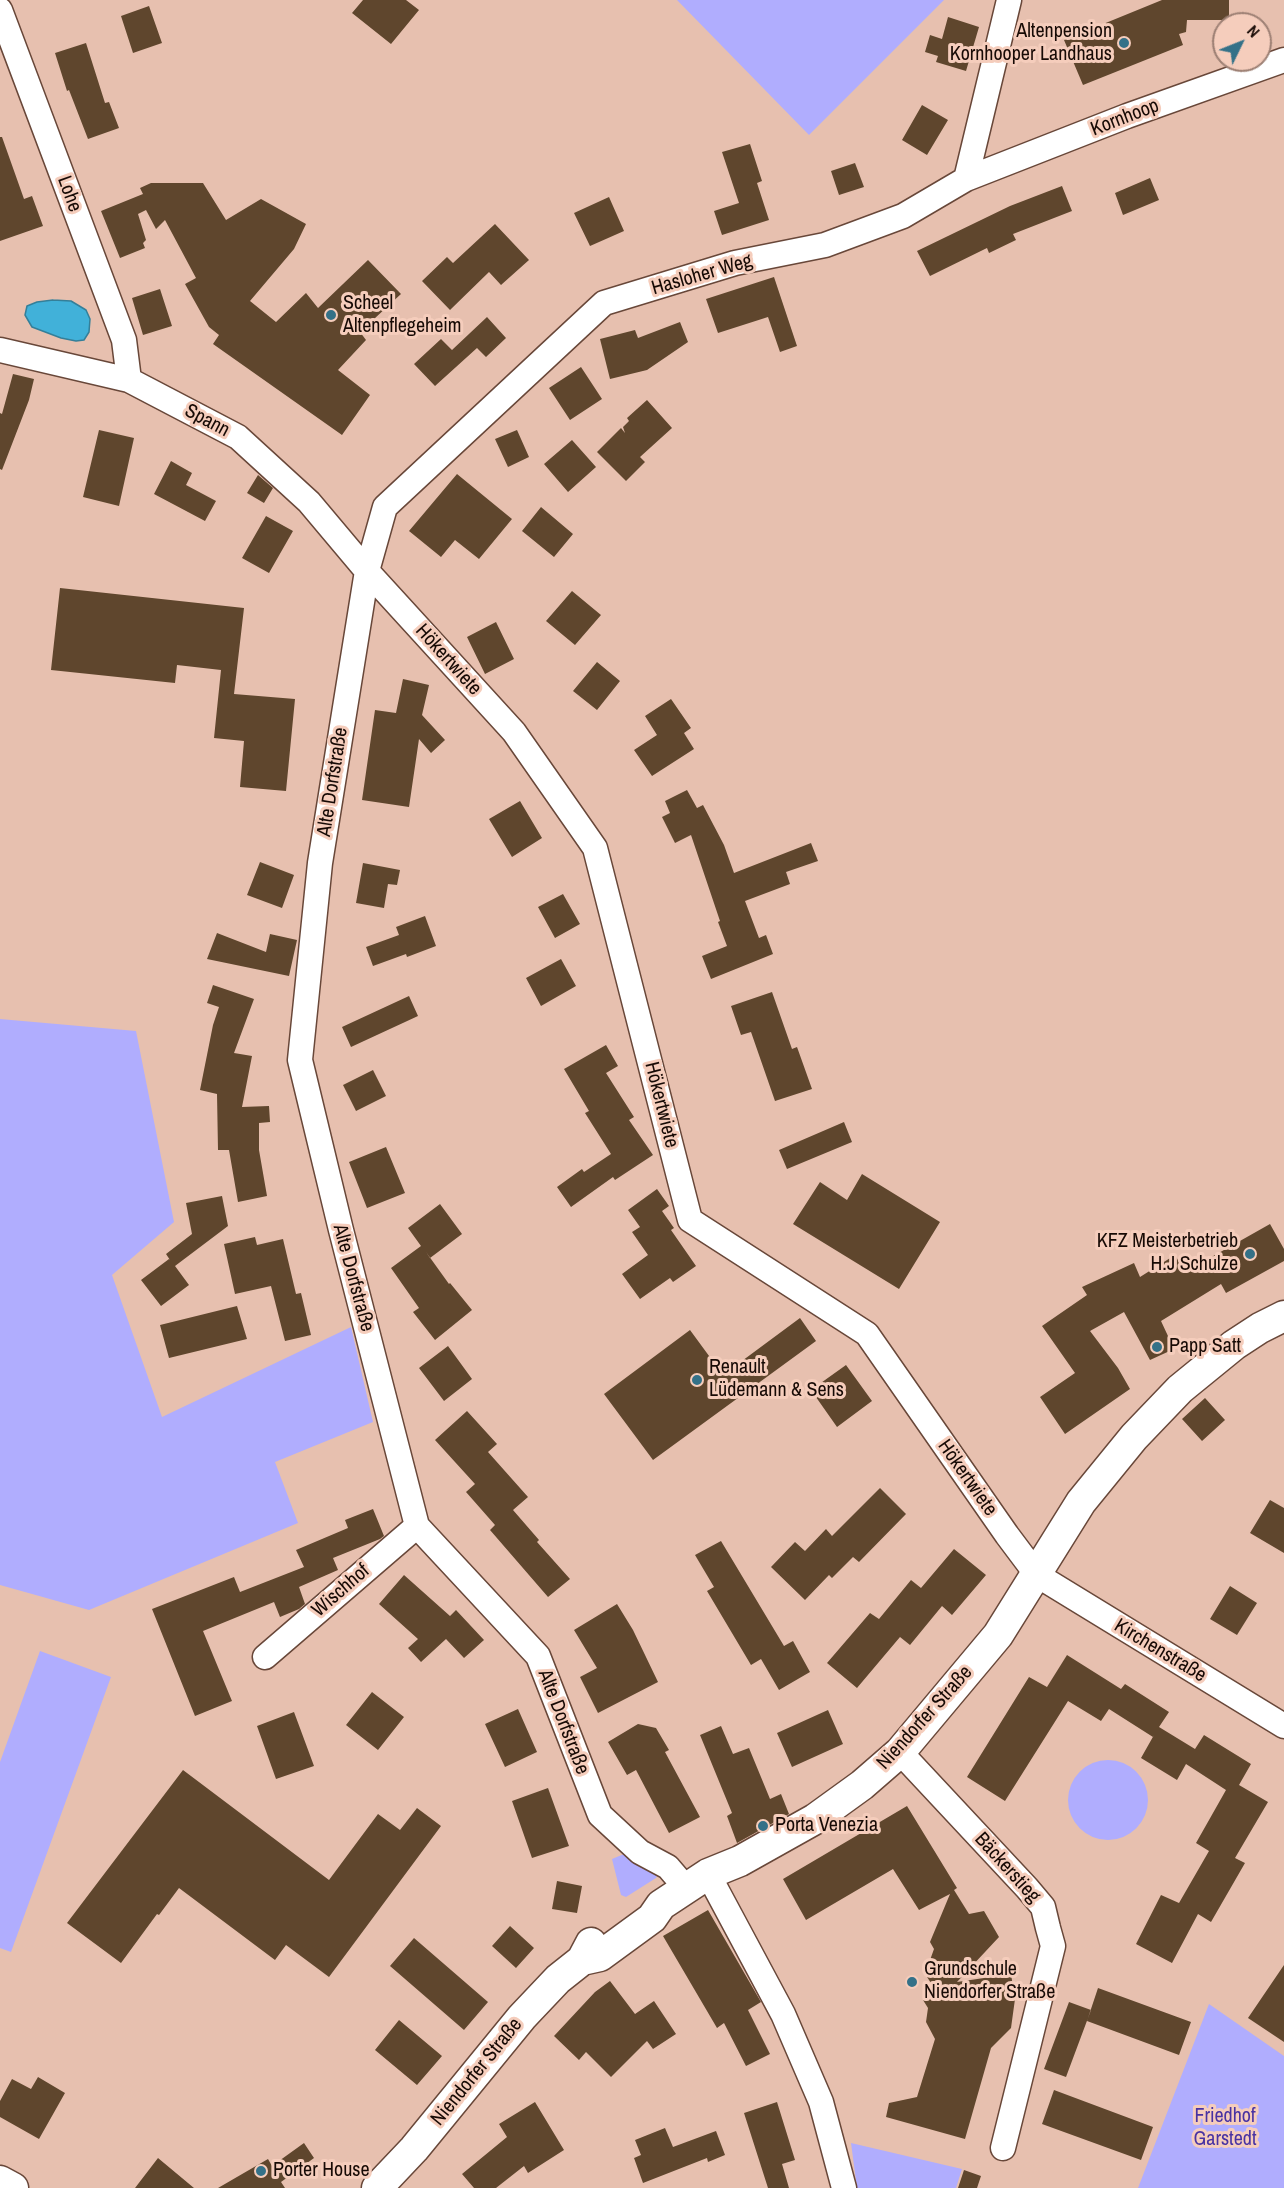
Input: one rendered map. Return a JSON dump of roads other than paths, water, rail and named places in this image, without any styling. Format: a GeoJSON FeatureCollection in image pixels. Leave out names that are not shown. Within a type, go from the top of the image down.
{"type":"FeatureCollection","features":[{"type":"Feature","properties":{"kind":"main road","name":"Niendorfer Straße"},"geometry":{"type":"LineString","coordinates":[[376,2188],[414,2149],[522,2017],[558,1979],[582,1960],[600,1956],[651,1918],[661,1905],[697,1881],[740,1861],[815,1819],[862,1785],[900,1752],[998,1635],[1038,1575],[1081,1502],[1134,1437],[1180,1389],[1234,1346],[1260,1328],[1284,1316]]}},
{"type":"Feature","properties":{"kind":"main road"},"geometry":{"type":"LineString","coordinates":[[0,2181],[13,2188]]}},
{"type":"Feature","properties":{"kind":"street"},"geometry":{"type":"LineString","coordinates":[[966,179],[1010,0]]}},
{"type":"Feature","properties":{"kind":"street","name":"Lohe"},"geometry":{"type":"LineString","coordinates":[[0,10],[123,340],[129,380]]}},
{"type":"Feature","properties":{"kind":"street","name":"Kornhoop"},"geometry":{"type":"LineString","coordinates":[[966,179],[1127,116],[1284,60]]}},
{"type":"Feature","properties":{"kind":"street","name":"Hasloher Weg"},"geometry":{"type":"LineString","coordinates":[[367,571],[385,507],[604,303],[735,263],[825,245],[903,216],[966,179]]}},
{"type":"Feature","properties":{"kind":"street","name":"Spann"},"geometry":{"type":"LineString","coordinates":[[0,350],[129,380],[238,437],[309,502],[367,571]]}},
{"type":"Feature","properties":{"kind":"street","name":"Alte Dorfstraße"},"geometry":{"type":"LineString","coordinates":[[367,571],[320,863],[300,1060],[417,1526],[538,1656],[600,1815],[640,1852],[697,1881],[783,2014],[817,2093],[844,2188]]}},
{"type":"Feature","properties":{"kind":"street","name":"Hökertwiete"},"geometry":{"type":"LineString","coordinates":[[367,571],[514,732],[596,848],[690,1220],[867,1334],[1006,1535],[1038,1575]]}},
{"type":"Feature","properties":{"kind":"street","name":"Wischhof"},"geometry":{"type":"LineString","coordinates":[[265,1657],[417,1526]]}},
{"type":"Feature","properties":{"kind":"street","name":"Kirchenstraße"},"geometry":{"type":"LineString","coordinates":[[1038,1575],[1284,1726]]}},
{"type":"Feature","properties":{"kind":"street","name":"Bäckerstieg"},"geometry":{"type":"LineString","coordinates":[[900,1752],[1043,1907],[1053,1946],[1003,2148]]}},
{"type":"Feature","properties":{"kind":"water"},"geometry":{"type":"Polygon","coordinates":[[[53,300],[71,301],[86,310],[90,319],[89,332],[84,340],[61,338],[32,327],[25,315],[27,306],[53,300]]]}},
{"type":"Feature","properties":{"kind":"place","name":"Altenpension Kornhooper Landhaus"},"geometry":{"type":"Point","coordinates":[1124,43]}},
{"type":"Feature","properties":{"kind":"place","name":"Scheel Altenpflegeheim"},"geometry":{"type":"Point","coordinates":[331,315]}},
{"type":"Feature","properties":{"kind":"place","name":"KFZ Meisterbetrieb H.J Schulze"},"geometry":{"type":"Point","coordinates":[1250,1254]}},
{"type":"Feature","properties":{"kind":"place","name":"Papp Satt"},"geometry":{"type":"Point","coordinates":[1157,1347]}},
{"type":"Feature","properties":{"kind":"place","name":"Renault Lüdemann & Sens"},"geometry":{"type":"Point","coordinates":[697,1380]}},
{"type":"Feature","properties":{"kind":"place","name":"Porta Venezia"},"geometry":{"type":"Point","coordinates":[763,1826]}},
{"type":"Feature","properties":{"kind":"place","name":"Grundschule Niendorfer Straße"},"geometry":{"type":"Point","coordinates":[912,1982]}},
{"type":"Feature","properties":{"kind":"place","name":"Porter House"},"geometry":{"type":"Point","coordinates":[261,2171]}},
{"type":"Feature","properties":{"kind":"park label","name":"Friedhof Garstedt"},"geometry":{"type":"Point","coordinates":[1225,2128]}}]}
